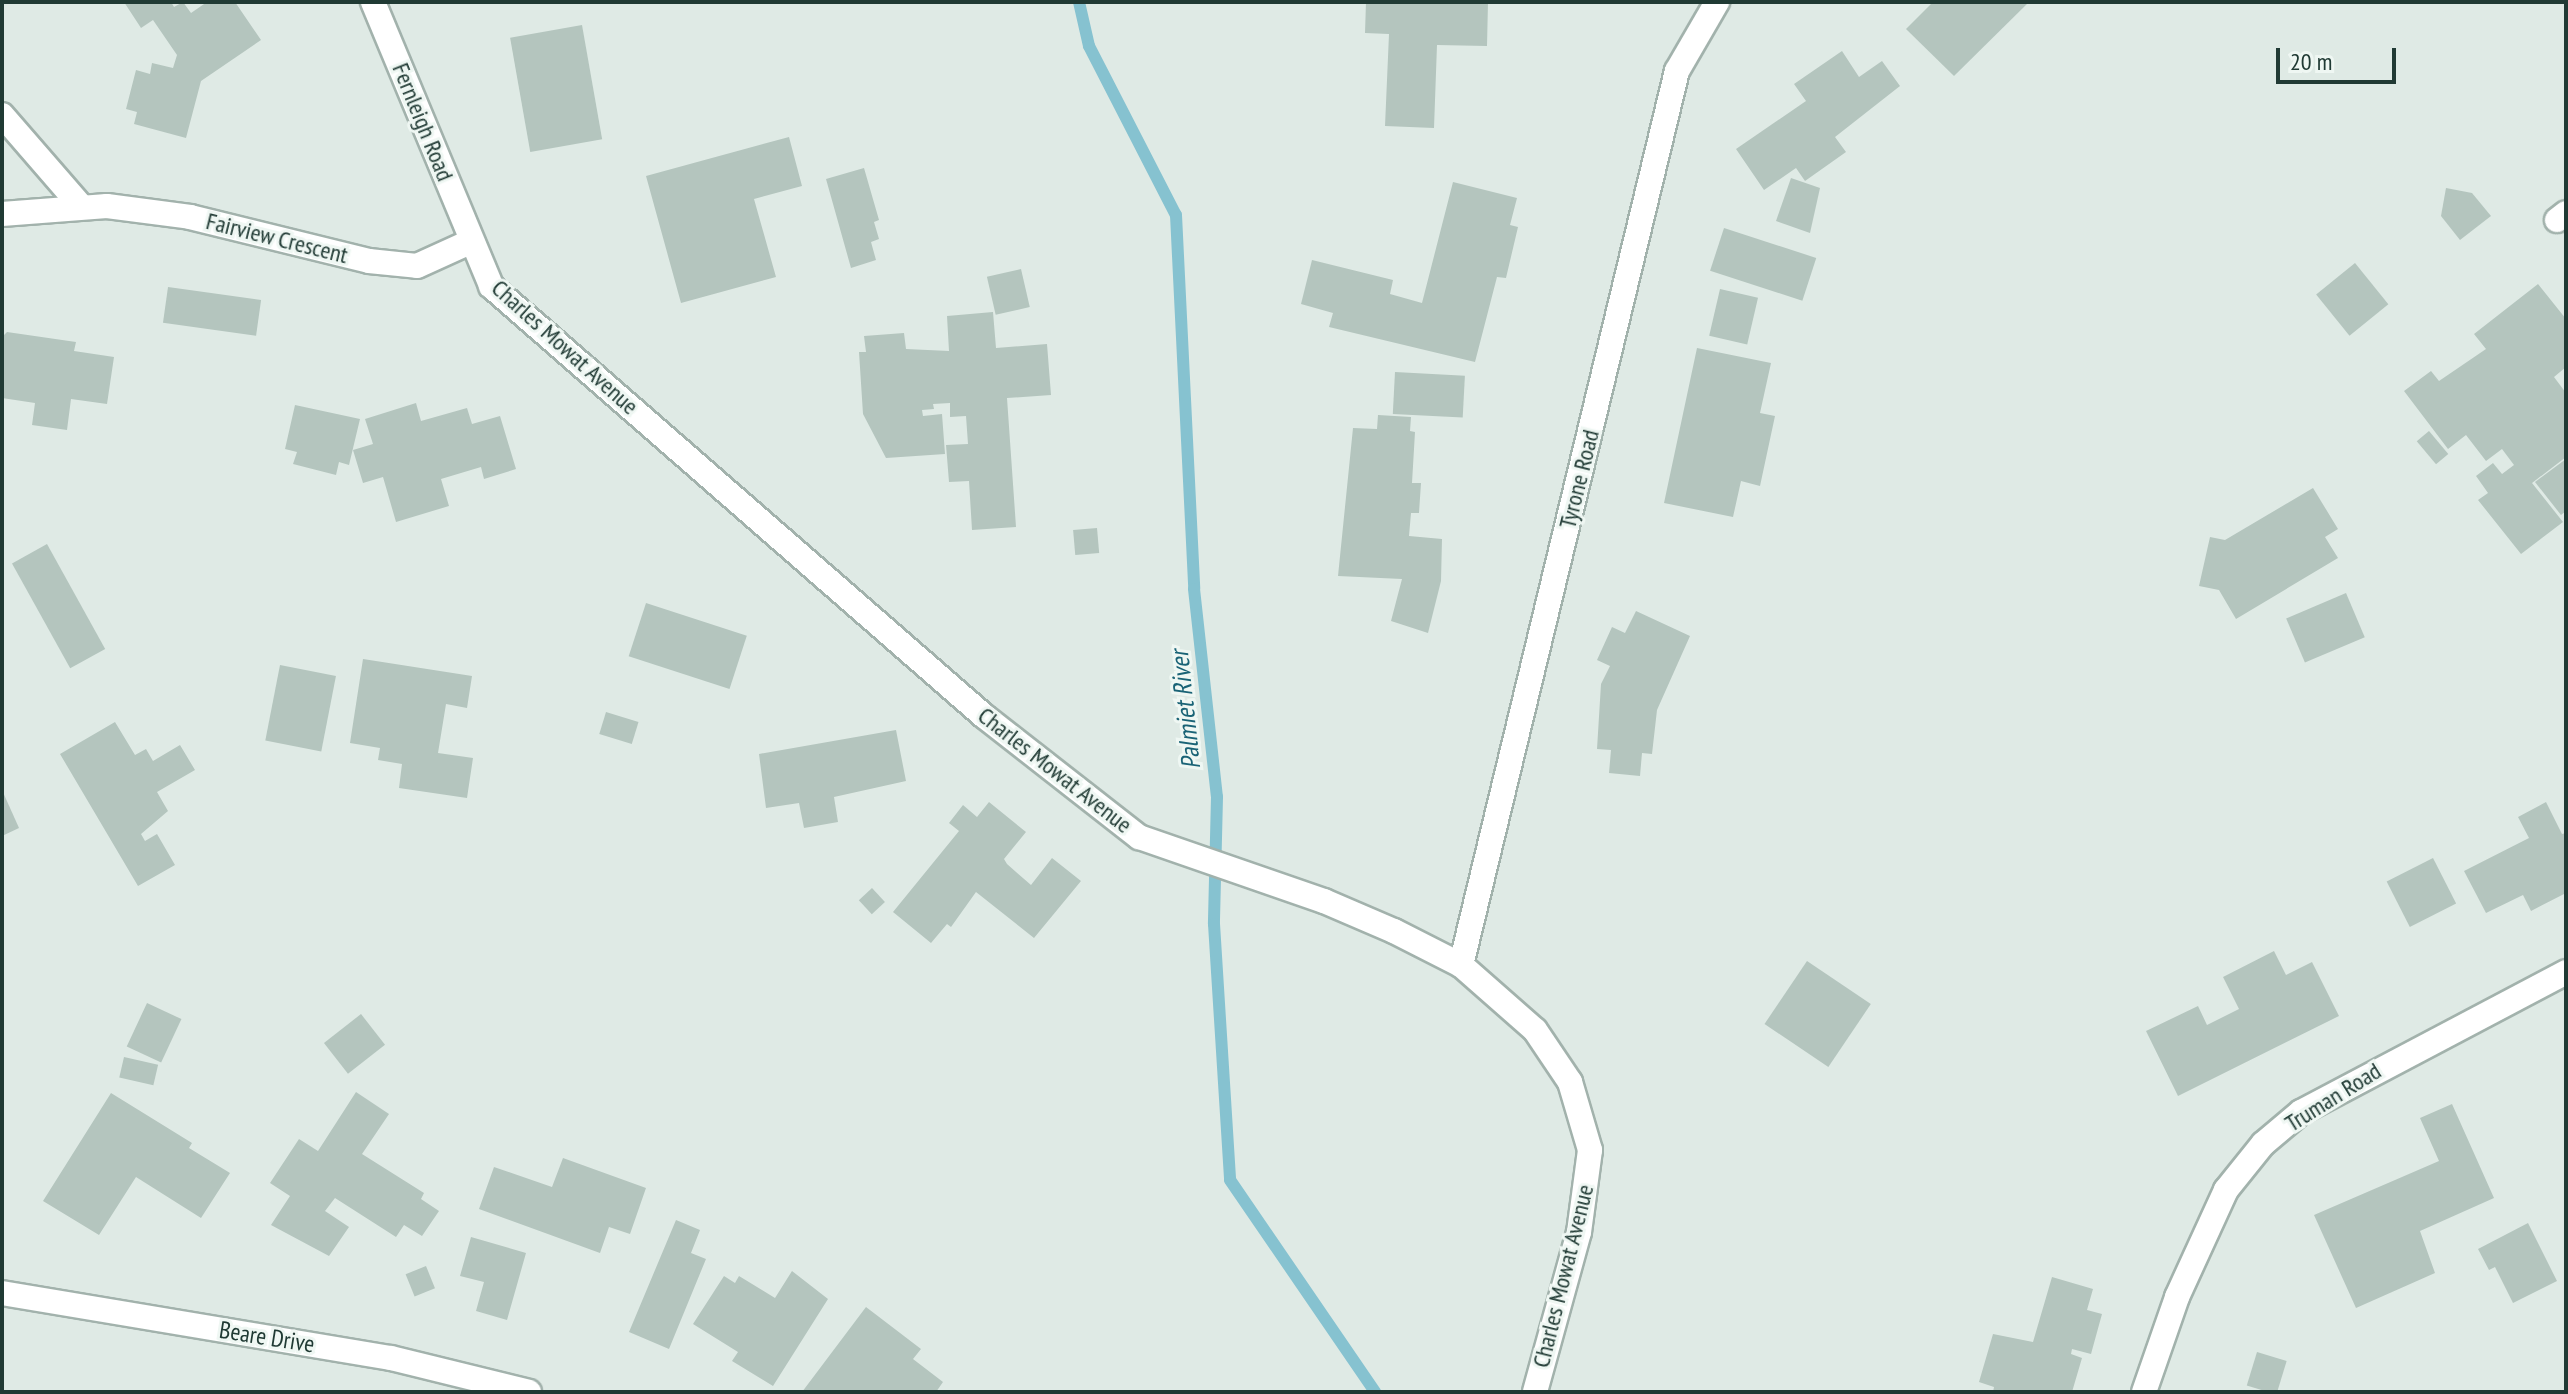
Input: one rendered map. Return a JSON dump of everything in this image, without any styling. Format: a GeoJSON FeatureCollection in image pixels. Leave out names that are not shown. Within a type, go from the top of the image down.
{"type":"FeatureCollection","features":[{"type":"Feature","properties":{"kind":"street","name":"Fernleigh Road"},"geometry":{"type":"LineString","coordinates":[[373,2],[470,242]]}},
{"type":"Feature","properties":{"kind":"street","name":"Tyrone Road"},"geometry":{"type":"LineString","coordinates":[[1461,965],[1677,71],[1717,2]]}},
{"type":"Feature","properties":{"kind":"street"},"geometry":{"type":"LineString","coordinates":[[2,115],[79,204]]}},
{"type":"Feature","properties":{"kind":"street","name":"Fairview Crescent"},"geometry":{"type":"LineString","coordinates":[[2,214],[79,204],[190,217],[369,261],[417,266],[470,242]]}},
{"type":"Feature","properties":{"kind":"street","name":"Charles Mowat Avenue"},"geometry":{"type":"LineString","coordinates":[[470,242],[491,286],[984,716],[1139,837],[1253,879],[1324,901],[1461,965],[1535,1030],[1570,1082],[1590,1150],[1579,1232],[1535,1392]]}},
{"type":"Feature","properties":{"kind":"street","name":"Truman Road"},"geometry":{"type":"LineString","coordinates":[[2144,1392],[2177,1297],[2226,1190],[2263,1144],[2315,1104],[2566,972]]}},
{"type":"Feature","properties":{"kind":"street","name":"Beare Drive"},"geometry":{"type":"LineString","coordinates":[[2,1293],[391,1358],[529,1392]]}},
{"type":"Feature","properties":{"kind":"building"},"geometry":{"type":"Polygon","coordinates":[[[124,2],[171,2],[174,7],[183,2],[191,13],[207,2],[235,2],[261,40],[201,81],[186,138],[134,124],[137,112],[126,109],[136,70],[150,74],[152,63],[173,68],[177,55],[153,20],[141,28],[124,2]]]}},
{"type":"Feature","properties":{"kind":"building"},"geometry":{"type":"Polygon","coordinates":[[[1366,2],[1488,2],[1487,46],[1437,45],[1434,128],[1385,126],[1389,34],[1365,33],[1366,2]]]}},
{"type":"Feature","properties":{"kind":"building"},"geometry":{"type":"Polygon","coordinates":[[[1933,2],[2029,2],[1954,76],[1906,29],[1933,2]]]}},
{"type":"Feature","properties":{"kind":"building"},"geometry":{"type":"Polygon","coordinates":[[[582,25],[602,139],[530,152],[510,38],[582,25]]]}},
{"type":"Feature","properties":{"kind":"building"},"geometry":{"type":"Polygon","coordinates":[[[1842,51],[1859,77],[1882,61],[1900,86],[1835,137],[1846,152],[1805,181],[1796,168],[1764,190],[1736,149],[1806,101],[1794,84],[1842,51]]]}},
{"type":"Feature","properties":{"kind":"building"},"geometry":{"type":"Polygon","coordinates":[[[789,137],[802,186],[754,199],[776,277],[681,303],[646,176],[789,137]]]}},
{"type":"Feature","properties":{"kind":"building"},"geometry":{"type":"Polygon","coordinates":[[[864,168],[879,220],[874,222],[879,239],[871,242],[876,260],[851,268],[826,179],[864,168]]]}},
{"type":"Feature","properties":{"kind":"building"},"geometry":{"type":"Polygon","coordinates":[[[1791,178],[1820,188],[1810,233],[1776,221],[1791,178]]]}},
{"type":"Feature","properties":{"kind":"building"},"geometry":{"type":"Polygon","coordinates":[[[1453,182],[1517,198],[1510,225],[1518,227],[1506,278],[1497,277],[1475,362],[1329,327],[1333,313],[1301,304],[1312,260],[1393,280],[1390,294],[1422,303],[1453,182]]]}},
{"type":"Feature","properties":{"kind":"building"},"geometry":{"type":"Polygon","coordinates":[[[2446,188],[2472,193],[2491,216],[2460,240],[2441,216],[2446,188]]]}},
{"type":"Feature","properties":{"kind":"building"},"geometry":{"type":"Polygon","coordinates":[[[1724,228],[1816,258],[1802,301],[1710,271],[1724,228]]]}},
{"type":"Feature","properties":{"kind":"building"},"geometry":{"type":"Polygon","coordinates":[[[2355,263],[2388,304],[2349,336],[2316,294],[2355,263]]]}},
{"type":"Feature","properties":{"kind":"building"},"geometry":{"type":"Polygon","coordinates":[[[1021,269],[1030,307],[996,315],[987,277],[1021,269]]]}},
{"type":"Feature","properties":{"kind":"building"},"geometry":{"type":"Polygon","coordinates":[[[2538,284],[2566,319],[2566,367],[2554,377],[2566,393],[2566,457],[2532,483],[2563,522],[2521,554],[2478,500],[2488,493],[2476,476],[2493,463],[2502,474],[2514,465],[2502,449],[2486,461],[2466,435],[2448,449],[2404,391],[2431,371],[2439,381],[2486,349],[2474,334],[2538,284]]]}},
{"type":"Feature","properties":{"kind":"building"},"geometry":{"type":"Polygon","coordinates":[[[168,287],[261,300],[256,336],[163,323],[168,287]]]}},
{"type":"Feature","properties":{"kind":"building"},"geometry":{"type":"Polygon","coordinates":[[[1720,289],[1758,298],[1747,345],[1709,336],[1720,289]]]}},
{"type":"Feature","properties":{"kind":"building"},"geometry":{"type":"Polygon","coordinates":[[[993,312],[996,348],[1047,344],[1051,395],[1007,398],[1016,527],[972,530],[969,481],[949,482],[946,445],[968,444],[966,416],[950,417],[950,403],[933,404],[934,409],[922,410],[923,416],[942,414],[945,454],[886,458],[863,414],[859,352],[866,352],[864,336],[904,333],[906,349],[949,351],[947,316],[993,312]]]}},
{"type":"Feature","properties":{"kind":"building"},"geometry":{"type":"Polygon","coordinates":[[[7,332],[76,342],[74,351],[114,357],[107,404],[71,399],[67,430],[32,425],[35,403],[2,398],[2,337],[7,332]]]}},
{"type":"Feature","properties":{"kind":"building"},"geometry":{"type":"Polygon","coordinates":[[[1697,348],[1771,363],[1760,413],[1775,416],[1760,486],[1741,481],[1733,517],[1664,503],[1697,348]]]}},
{"type":"Feature","properties":{"kind":"building"},"geometry":{"type":"Polygon","coordinates":[[[1395,372],[1465,376],[1463,418],[1393,414],[1395,372]]]}},
{"type":"Feature","properties":{"kind":"building"},"geometry":{"type":"Polygon","coordinates":[[[416,403],[421,421],[467,408],[472,424],[500,416],[516,469],[484,479],[481,467],[441,479],[449,506],[396,522],[383,477],[363,483],[353,450],[373,444],[365,419],[416,403]]]}},
{"type":"Feature","properties":{"kind":"building"},"geometry":{"type":"Polygon","coordinates":[[[295,405],[360,419],[349,465],[339,462],[336,475],[293,464],[297,452],[285,449],[295,405]]]}},
{"type":"Feature","properties":{"kind":"building"},"geometry":{"type":"Polygon","coordinates":[[[1378,415],[1411,417],[1410,431],[1415,432],[1412,483],[1421,483],[1419,513],[1411,513],[1409,536],[1442,539],[1441,581],[1428,633],[1391,621],[1402,579],[1338,576],[1353,428],[1377,429],[1378,415]]]}},
{"type":"Feature","properties":{"kind":"building"},"geometry":{"type":"Polygon","coordinates":[[[2429,431],[2448,454],[2436,464],[2417,441],[2429,431]]]}},
{"type":"Feature","properties":{"kind":"building"},"geometry":{"type":"Polygon","coordinates":[[[2566,459],[2566,511],[2561,515],[2535,482],[2566,459]]]}},
{"type":"Feature","properties":{"kind":"building"},"geometry":{"type":"Polygon","coordinates":[[[2313,488],[2338,529],[2325,537],[2338,558],[2236,619],[2219,590],[2199,586],[2210,537],[2225,540],[2313,488]]]}},
{"type":"Feature","properties":{"kind":"building"},"geometry":{"type":"Polygon","coordinates":[[[1097,528],[1099,553],[1075,555],[1073,530],[1097,528]]]}},
{"type":"Feature","properties":{"kind":"building"},"geometry":{"type":"Polygon","coordinates":[[[47,544],[105,649],[70,668],[12,563],[47,544]]]}},
{"type":"Feature","properties":{"kind":"building"},"geometry":{"type":"Polygon","coordinates":[[[2346,593],[2365,637],[2305,663],[2286,618],[2346,593]]]}},
{"type":"Feature","properties":{"kind":"building"},"geometry":{"type":"Polygon","coordinates":[[[646,603],[747,636],[730,689],[629,656],[646,603]]]}},
{"type":"Feature","properties":{"kind":"building"},"geometry":{"type":"Polygon","coordinates":[[[1636,611],[1690,636],[1657,710],[1652,754],[1642,753],[1640,776],[1609,773],[1611,750],[1597,749],[1601,684],[1610,666],[1597,660],[1612,627],[1625,633],[1636,611]]]}},
{"type":"Feature","properties":{"kind":"building"},"geometry":{"type":"Polygon","coordinates":[[[363,659],[472,676],[467,708],[446,704],[438,753],[473,758],[467,798],[399,788],[402,764],[378,760],[380,748],[350,743],[363,659]]]}},
{"type":"Feature","properties":{"kind":"building"},"geometry":{"type":"Polygon","coordinates":[[[280,665],[336,676],[321,751],[265,741],[280,665]]]}},
{"type":"Feature","properties":{"kind":"building"},"geometry":{"type":"Polygon","coordinates":[[[606,712],[639,722],[632,744],[599,734],[606,712]]]}},
{"type":"Feature","properties":{"kind":"building"},"geometry":{"type":"Polygon","coordinates":[[[115,722],[135,755],[146,749],[153,761],[180,745],[195,770],[157,792],[168,811],[141,834],[145,841],[157,834],[175,865],[138,886],[60,754],[115,722]]]}},
{"type":"Feature","properties":{"kind":"building"},"geometry":{"type":"Polygon","coordinates":[[[896,730],[906,781],[834,797],[838,822],[804,828],[799,803],[766,808],[759,754],[896,730]]]}},
{"type":"Feature","properties":{"kind":"building"},"geometry":{"type":"Polygon","coordinates":[[[2,790],[19,828],[2,836],[2,790]]]}},
{"type":"Feature","properties":{"kind":"building"},"geometry":{"type":"Polygon","coordinates":[[[989,802],[1026,832],[1004,859],[1031,885],[1052,858],[1081,881],[1034,938],[976,892],[951,927],[947,924],[931,943],[893,912],[959,831],[949,823],[963,805],[977,817],[989,802]]]}},
{"type":"Feature","properties":{"kind":"building"},"geometry":{"type":"Polygon","coordinates":[[[2546,802],[2562,834],[2566,833],[2566,893],[2531,911],[2523,895],[2486,913],[2464,871],[2529,838],[2518,817],[2546,802]]]}},
{"type":"Feature","properties":{"kind":"building"},"geometry":{"type":"Polygon","coordinates":[[[2433,858],[2456,903],[2410,927],[2387,882],[2433,858]]]}},
{"type":"Feature","properties":{"kind":"building"},"geometry":{"type":"Polygon","coordinates":[[[872,888],[885,902],[872,914],[859,900],[872,888]]]}},
{"type":"Feature","properties":{"kind":"building"},"geometry":{"type":"Polygon","coordinates":[[[2274,951],[2286,975],[2312,962],[2339,1016],[2178,1096],[2146,1031],[2198,1006],[2207,1025],[2239,1009],[2223,977],[2274,951]]]}},
{"type":"Feature","properties":{"kind":"building"},"geometry":{"type":"Polygon","coordinates":[[[1807,961],[1871,1004],[1828,1067],[1765,1024],[1807,961]]]}},
{"type":"Feature","properties":{"kind":"building"},"geometry":{"type":"Polygon","coordinates":[[[147,1003],[181,1019],[161,1063],[127,1047],[147,1003]]]}},
{"type":"Feature","properties":{"kind":"building"},"geometry":{"type":"Polygon","coordinates":[[[361,1014],[385,1045],[348,1074],[324,1043],[361,1014]]]}},
{"type":"Feature","properties":{"kind":"building"},"geometry":{"type":"Polygon","coordinates":[[[124,1057],[158,1065],[153,1085],[119,1077],[124,1057]]]}},
{"type":"Feature","properties":{"kind":"building"},"geometry":{"type":"Polygon","coordinates":[[[356,1092],[389,1114],[362,1154],[424,1193],[421,1199],[439,1211],[422,1236],[404,1225],[396,1237],[335,1198],[325,1211],[349,1227],[329,1256],[271,1225],[290,1196],[270,1183],[299,1139],[318,1151],[356,1092]]]}},
{"type":"Feature","properties":{"kind":"building"},"geometry":{"type":"Polygon","coordinates":[[[111,1093],[192,1143],[189,1148],[230,1173],[201,1218],[136,1177],[99,1235],[43,1201],[111,1093]]]}},
{"type":"Feature","properties":{"kind":"building"},"geometry":{"type":"Polygon","coordinates":[[[2452,1104],[2494,1198],[2420,1231],[2435,1273],[2356,1308],[2314,1215],[2439,1161],[2420,1118],[2452,1104]]]}},
{"type":"Feature","properties":{"kind":"building"},"geometry":{"type":"Polygon","coordinates":[[[563,1158],[646,1188],[630,1234],[609,1227],[600,1253],[479,1209],[494,1167],[552,1187],[563,1158]]]}},
{"type":"Feature","properties":{"kind":"building"},"geometry":{"type":"Polygon","coordinates":[[[676,1220],[700,1230],[691,1253],[706,1259],[669,1349],[629,1332],[676,1220]]]}},
{"type":"Feature","properties":{"kind":"building"},"geometry":{"type":"Polygon","coordinates":[[[2528,1223],[2557,1281],[2513,1303],[2495,1267],[2489,1270],[2478,1249],[2528,1223]]]}},
{"type":"Feature","properties":{"kind":"building"},"geometry":{"type":"Polygon","coordinates":[[[471,1237],[526,1253],[507,1320],[476,1311],[484,1282],[460,1276],[471,1237]]]}},
{"type":"Feature","properties":{"kind":"building"},"geometry":{"type":"Polygon","coordinates":[[[426,1266],[435,1288],[415,1296],[406,1274],[426,1266]]]}},
{"type":"Feature","properties":{"kind":"building"},"geometry":{"type":"Polygon","coordinates":[[[792,1271],[828,1299],[773,1386],[732,1361],[738,1352],[693,1324],[724,1276],[735,1283],[739,1276],[775,1298],[792,1271]]]}},
{"type":"Feature","properties":{"kind":"building"},"geometry":{"type":"Polygon","coordinates":[[[2052,1277],[2093,1289],[2087,1310],[2102,1314],[2091,1354],[2072,1349],[2071,1354],[2082,1358],[2072,1392],[1993,1392],[1994,1387],[1979,1382],[1993,1334],[2033,1342],[2052,1277]]]}},
{"type":"Feature","properties":{"kind":"building"},"geometry":{"type":"Polygon","coordinates":[[[866,1307],[921,1349],[913,1359],[943,1382],[936,1392],[802,1392],[866,1307]]]}},
{"type":"Feature","properties":{"kind":"building"},"geometry":{"type":"Polygon","coordinates":[[[2257,1352],[2287,1361],[2277,1392],[2247,1385],[2257,1352]]]}},
{"type":"Feature","properties":{"kind":"waterway","name":"Palmiet River"},"geometry":{"type":"LineString","coordinates":[[1079,2],[1089,46],[1176,215],[1194,589],[1217,797],[1214,924],[1230,1180],[1375,1392]]}}]}
